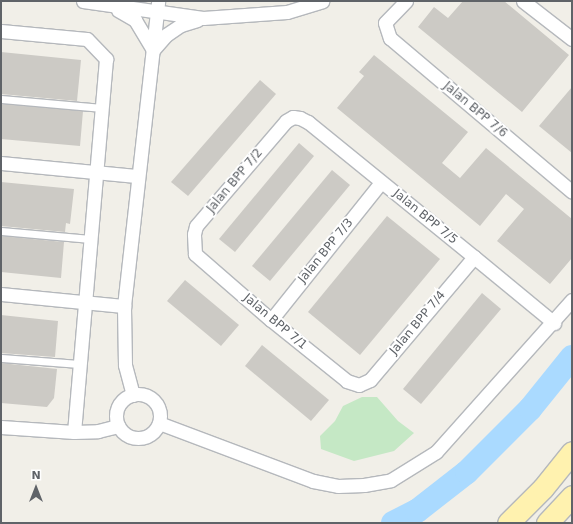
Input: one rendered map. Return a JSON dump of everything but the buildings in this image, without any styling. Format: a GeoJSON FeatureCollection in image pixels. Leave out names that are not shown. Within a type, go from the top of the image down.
{"type":"FeatureCollection","features":[{"type":"Feature","properties":{"kind":"main road"},"geometry":{"type":"LineString","coordinates":[[508,523],[543,488],[572,452]]}},
{"type":"Feature","properties":{"kind":"main road"},"geometry":{"type":"LineString","coordinates":[[547,523],[572,496]]}},
{"type":"Feature","properties":{"kind":"street"},"geometry":{"type":"LineString","coordinates":[[83,1],[108,5],[157,7],[203,18]]}},
{"type":"Feature","properties":{"kind":"street"},"geometry":{"type":"LineString","coordinates":[[153,50],[166,35],[181,25],[203,18],[287,12],[322,1]]}},
{"type":"Feature","properties":{"kind":"street","name":"Jalan BPP 7/6"},"geometry":{"type":"LineString","coordinates":[[406,1],[384,22],[390,38],[572,192]]}},
{"type":"Feature","properties":{"kind":"street"},"geometry":{"type":"LineString","coordinates":[[523,1],[572,40]]}},
{"type":"Feature","properties":{"kind":"street"},"geometry":{"type":"LineString","coordinates":[[108,5],[135,20],[153,50]]}},
{"type":"Feature","properties":{"kind":"street"},"geometry":{"type":"LineString","coordinates":[[133,395],[125,365],[124,306],[137,176],[157,7]]}},
{"type":"Feature","properties":{"kind":"street"},"geometry":{"type":"LineString","coordinates":[[1,31],[87,39],[106,59],[74,432]]}},
{"type":"Feature","properties":{"kind":"street","name":"Jalan BPP 7/5"},"geometry":{"type":"LineString","coordinates":[[293,117],[308,122],[554,323]]}},
{"type":"Feature","properties":{"kind":"street","name":"Jalan BPP 7/2"},"geometry":{"type":"LineString","coordinates":[[195,254],[194,234],[196,226],[286,121],[293,117]]}},
{"type":"Feature","properties":{"kind":"street"},"geometry":{"type":"LineString","coordinates":[[1,163],[137,176]]}},
{"type":"Feature","properties":{"kind":"street","name":"Jalan BPP 7/3"},"geometry":{"type":"LineString","coordinates":[[271,320],[381,182]]}},
{"type":"Feature","properties":{"kind":"street","name":"Jalan BPP 7/1"},"geometry":{"type":"LineString","coordinates":[[195,254],[271,320],[347,381],[359,385]]}},
{"type":"Feature","properties":{"kind":"street","name":"Jalan BPP 7/4"},"geometry":{"type":"LineString","coordinates":[[359,385],[370,380],[474,257]]}},
{"type":"Feature","properties":{"kind":"street"},"geometry":{"type":"LineString","coordinates":[[1,294],[124,306]]}},
{"type":"Feature","properties":{"kind":"street"},"geometry":{"type":"LineString","coordinates":[[159,423],[313,481],[338,486],[364,486],[391,480],[436,452],[554,323],[572,300]]}},
{"type":"Feature","properties":{"kind":"street"},"geometry":{"type":"LineString","coordinates":[[133,395],[146,396],[156,405],[159,423],[150,434],[143,437],[129,436],[118,426],[116,413],[118,407],[133,395]]}},
{"type":"Feature","properties":{"kind":"street"},"geometry":{"type":"LineString","coordinates":[[1,427],[74,432],[98,431],[118,426]]}},
{"type":"Feature","properties":{"kind":"lane"},"geometry":{"type":"LineString","coordinates":[[1,99],[102,108]]}},
{"type":"Feature","properties":{"kind":"lane"},"geometry":{"type":"LineString","coordinates":[[1,231],[90,240]]}},
{"type":"Feature","properties":{"kind":"lane"},"geometry":{"type":"LineString","coordinates":[[1,358],[79,364]]}},
{"type":"Feature","properties":{"kind":"green space"},"geometry":{"type":"Polygon","coordinates":[[[362,397],[377,397],[398,421],[414,433],[394,451],[354,461],[321,449],[320,436],[335,421],[343,406],[362,397]]]}},
{"type":"Feature","properties":{"kind":"waterway"},"geometry":{"type":"LineString","coordinates":[[393,523],[417,511],[467,472],[530,409],[572,357]]}}]}
